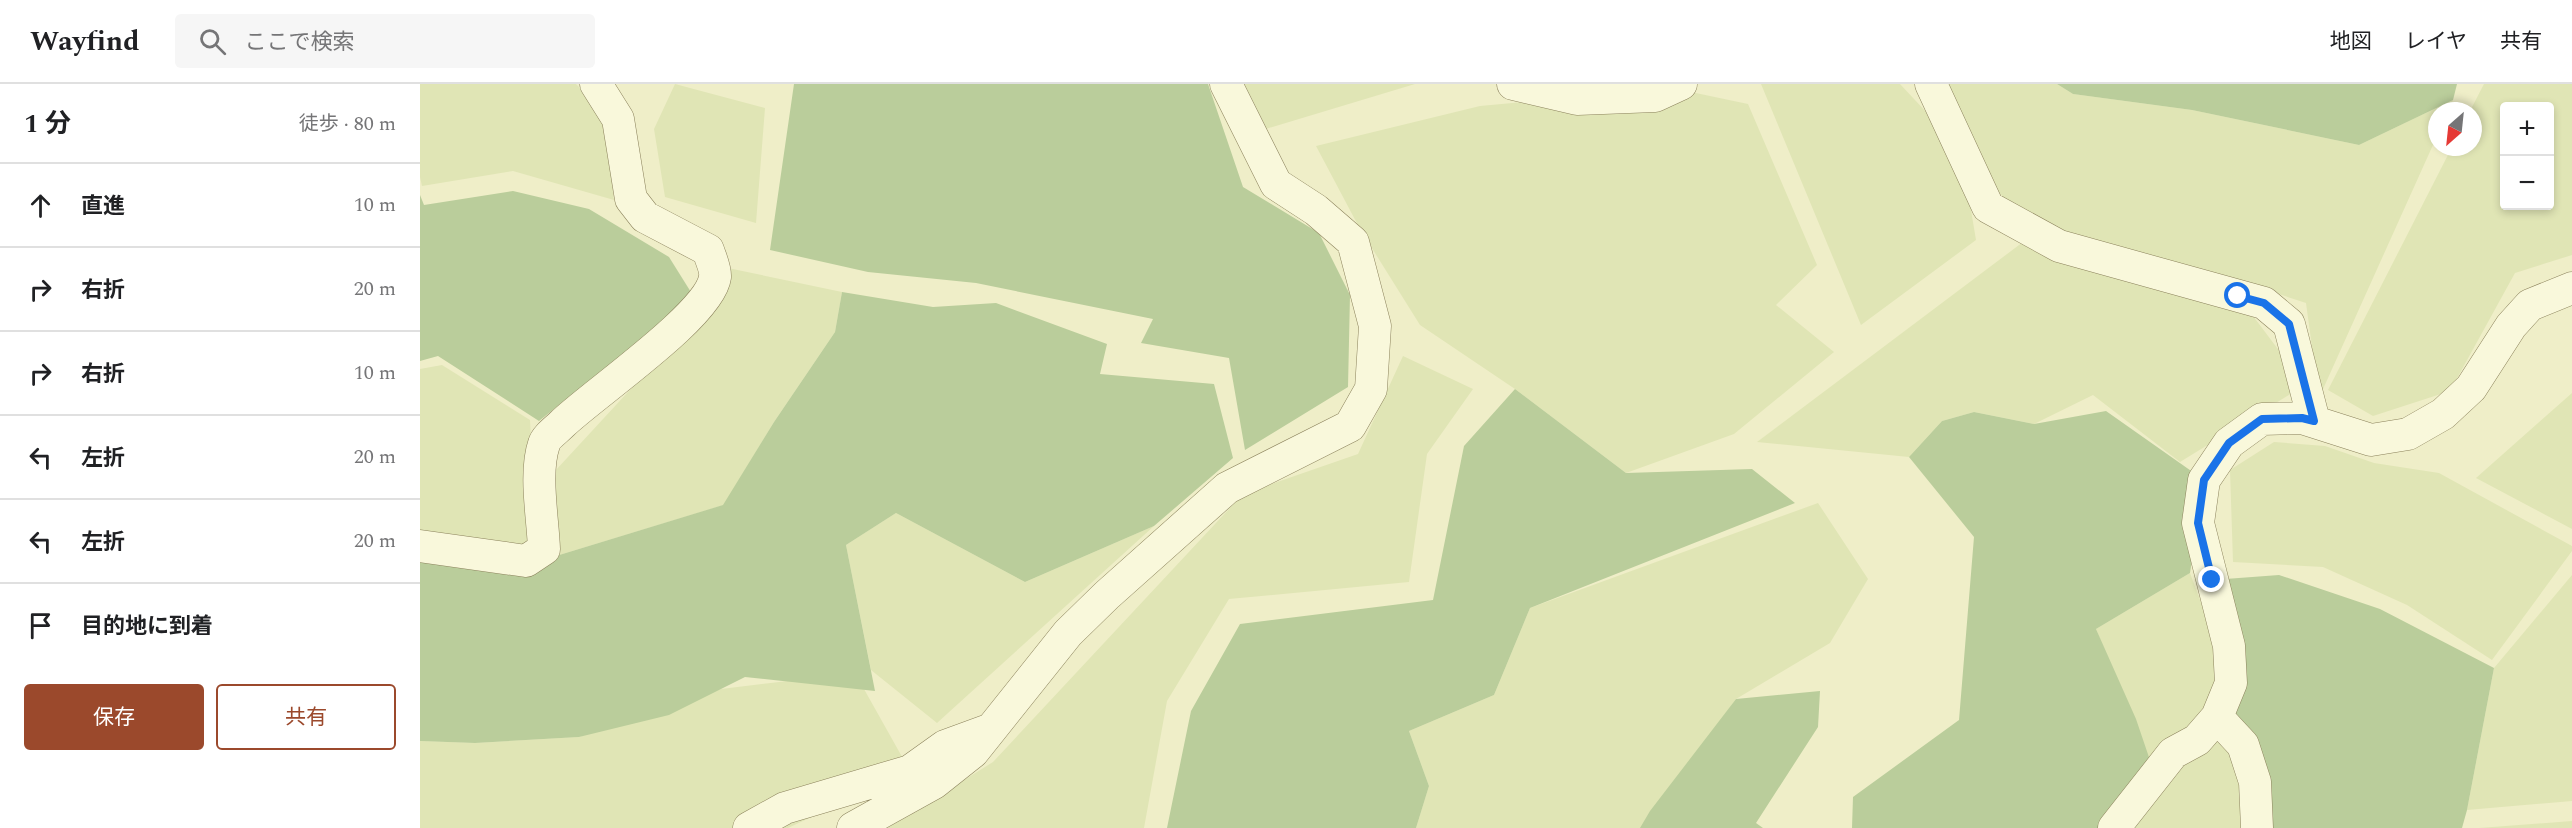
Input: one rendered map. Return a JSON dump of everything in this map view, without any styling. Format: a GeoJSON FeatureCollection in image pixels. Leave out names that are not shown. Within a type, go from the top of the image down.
{"type":"FeatureCollection","features":[{"type":"Feature","properties":{"kind":"street"},"geometry":{"type":"LineString","coordinates":[[420,546],[526,561],[544,549],[540,466],[544,442],[581,405],[620,378],[684,320],[706,298],[715,276],[708,250],[645,217],[631,199],[618,119],[596,84]]}},
{"type":"Feature","properties":{"kind":"street"},"geometry":{"type":"LineString","coordinates":[[853,828],[934,783],[973,752],[995,728],[1068,633],[1107,595],[1227,488],[1350,426],[1371,389],[1375,326],[1353,242],[1316,210],[1276,184],[1226,84]]}},
{"type":"Feature","properties":{"kind":"street"},"geometry":{"type":"LineString","coordinates":[[1513,84],[1577,99],[1655,96],[1681,84]]}},
{"type":"Feature","properties":{"kind":"street"},"geometry":{"type":"LineString","coordinates":[[1931,84],[1988,207],[2059,246],[2264,303],[2289,324],[2314,421]]}},
{"type":"Feature","properties":{"kind":"street"},"geometry":{"type":"LineString","coordinates":[[2114,828],[2173,753],[2197,740],[2217,717],[2231,683],[2229,646],[2198,523],[2204,480],[2229,443],[2262,419],[2302,418],[2371,440],[2408,434],[2443,414],[2471,388],[2511,326],[2530,305],[2572,288]]}},
{"type":"Feature","properties":{"kind":"street"},"geometry":{"type":"LineString","coordinates":[[2217,717],[2243,745],[2255,782],[2257,828]]}},
{"type":"Feature","properties":{"kind":"street"},"geometry":{"type":"LineString","coordinates":[[749,828],[785,808],[910,771],[945,747],[995,728]]}},
{"type":"Feature","properties":{"kind":"green space"},"geometry":{"type":"Polygon","coordinates":[[[420,84],[576,84],[604,112],[614,200],[513,171],[422,186],[420,177],[420,84]]]}},
{"type":"Feature","properties":{"kind":"green space"},"geometry":{"type":"Polygon","coordinates":[[[675,84],[765,108],[756,223],[665,197],[654,129],[675,84]]]}},
{"type":"Feature","properties":{"kind":"green space"},"geometry":{"type":"Polygon","coordinates":[[[794,84],[1208,84],[1243,187],[1319,233],[1350,295],[1348,387],[1245,450],[1229,358],[1141,343],[1153,319],[976,283],[868,272],[770,250],[794,84]]]}},
{"type":"Feature","properties":{"kind":"green space"},"geometry":{"type":"Polygon","coordinates":[[[1238,84],[1415,84],[1259,131],[1238,84]]]}},
{"type":"Feature","properties":{"kind":"green space"},"geometry":{"type":"Polygon","coordinates":[[[1761,84],[1900,84],[1959,147],[1943,84],[2057,84],[2073,94],[2192,110],[2359,145],[2428,112],[2428,156],[2319,398],[2306,303],[2245,283],[2238,296],[2305,385],[2180,462],[2093,395],[2034,424],[1974,412],[1942,421],[1909,457],[1757,442],[2035,233],[1961,150],[1976,240],[1861,325],[1761,84]]]}},
{"type":"Feature","properties":{"kind":"green space"},"geometry":{"type":"Polygon","coordinates":[[[2057,84],[2457,84],[2453,100],[2428,102],[2428,112],[2359,145],[2192,110],[2073,94],[2057,84]]]}},
{"type":"Feature","properties":{"kind":"green space"},"geometry":{"type":"Polygon","coordinates":[[[2484,84],[2572,84],[2572,255],[2515,273],[2450,391],[2373,416],[2328,390],[2447,156],[2482,156],[2482,102],[2475,102],[2484,84]]]}},
{"type":"Feature","properties":{"kind":"green space"},"geometry":{"type":"Polygon","coordinates":[[[1672,88],[1748,104],[1817,265],[1776,305],[1834,352],[1734,434],[1626,473],[1515,389],[1420,325],[1360,229],[1316,146],[1480,106],[1672,88]]]}},
{"type":"Feature","properties":{"kind":"green space"},"geometry":{"type":"Polygon","coordinates":[[[513,191],[589,209],[669,257],[694,297],[539,421],[438,356],[420,361],[420,195],[424,205],[513,191]]]}},
{"type":"Feature","properties":{"kind":"green space"},"geometry":{"type":"Polygon","coordinates":[[[728,268],[842,292],[835,332],[774,422],[724,505],[556,556],[555,471],[664,353],[728,268]]]}},
{"type":"Feature","properties":{"kind":"green space"},"geometry":{"type":"Polygon","coordinates":[[[842,292],[933,307],[996,303],[1107,344],[1100,374],[1214,384],[1233,458],[1154,526],[1025,582],[896,513],[846,545],[875,691],[745,677],[669,715],[579,737],[475,743],[420,741],[420,556],[556,556],[723,505],[774,422],[835,332],[842,292]]]}},
{"type":"Feature","properties":{"kind":"green space"},"geometry":{"type":"Polygon","coordinates":[[[1403,356],[1473,389],[1427,454],[1409,582],[1229,599],[1167,701],[1144,828],[887,828],[993,762],[1243,494],[1358,454],[1403,356]]]}},
{"type":"Feature","properties":{"kind":"green space"},"geometry":{"type":"Polygon","coordinates":[[[442,365],[530,420],[536,541],[516,551],[420,532],[420,369],[442,365]]]}},
{"type":"Feature","properties":{"kind":"green space"},"geometry":{"type":"Polygon","coordinates":[[[1515,389],[1626,473],[1752,469],[1795,503],[1530,608],[1494,695],[1409,731],[1429,786],[1416,828],[1167,828],[1191,711],[1240,624],[1433,600],[1464,446],[1515,389]]]}},
{"type":"Feature","properties":{"kind":"green space"},"geometry":{"type":"Polygon","coordinates":[[[2572,393],[2572,529],[2476,478],[2572,393]]]}},
{"type":"Feature","properties":{"kind":"green space"},"geometry":{"type":"Polygon","coordinates":[[[2106,411],[2204,480],[2190,573],[2096,629],[2136,719],[2155,775],[2114,828],[1852,828],[1853,797],[1959,720],[1974,537],[1909,457],[1942,421],[1974,412],[2034,424],[2106,411]]]}},
{"type":"Feature","properties":{"kind":"green space"},"geometry":{"type":"Polygon","coordinates":[[[2274,442],[2325,446],[2374,463],[2439,473],[2572,546],[2572,551],[2492,660],[2407,605],[2323,567],[2233,562],[2230,470],[2274,442]]]}},
{"type":"Feature","properties":{"kind":"green space"},"geometry":{"type":"Polygon","coordinates":[[[1818,503],[1868,579],[1830,643],[1736,699],[1644,828],[1416,828],[1429,786],[1409,731],[1494,695],[1530,608],[1818,503]]]}},
{"type":"Feature","properties":{"kind":"green space"},"geometry":{"type":"Polygon","coordinates":[[[896,513],[1025,582],[1154,526],[937,723],[871,670],[846,545],[896,513]]]}},
{"type":"Feature","properties":{"kind":"green space"},"geometry":{"type":"Polygon","coordinates":[[[2190,573],[2231,683],[2155,775],[2096,629],[2190,573]]]}},
{"type":"Feature","properties":{"kind":"green space"},"geometry":{"type":"Polygon","coordinates":[[[2279,575],[2380,609],[2494,668],[2462,828],[2249,828],[2212,580],[2279,575]]]}},
{"type":"Feature","properties":{"kind":"green space"},"geometry":{"type":"Polygon","coordinates":[[[2572,575],[2572,801],[2467,810],[2494,668],[2572,575]]]}},
{"type":"Feature","properties":{"kind":"green space"},"geometry":{"type":"Polygon","coordinates":[[[855,673],[910,771],[788,828],[420,828],[420,741],[475,743],[579,737],[721,689],[855,673]]]}},
{"type":"Feature","properties":{"kind":"green space"},"geometry":{"type":"Polygon","coordinates":[[[1820,691],[1818,727],[1756,823],[1763,828],[1640,828],[1650,811],[1736,699],[1820,691]]]}},
{"type":"Feature","properties":{"kind":"green space"},"geometry":{"type":"Polygon","coordinates":[[[2197,740],[2243,745],[2252,828],[2120,828],[2197,740]]]}},
{"type":"Feature","properties":{"kind":"green space"},"geometry":{"type":"Polygon","coordinates":[[[2572,821],[2572,828],[2479,828],[2572,821]]]}},
{"type":"Feature","properties":{"kind":"route"},"geometry":{"type":"LineString","coordinates":[[2212,580],[2198,523],[2204,480],[2229,443],[2262,419],[2302,418],[2314,421],[2289,324],[2264,303],[2238,296]]}}]}
